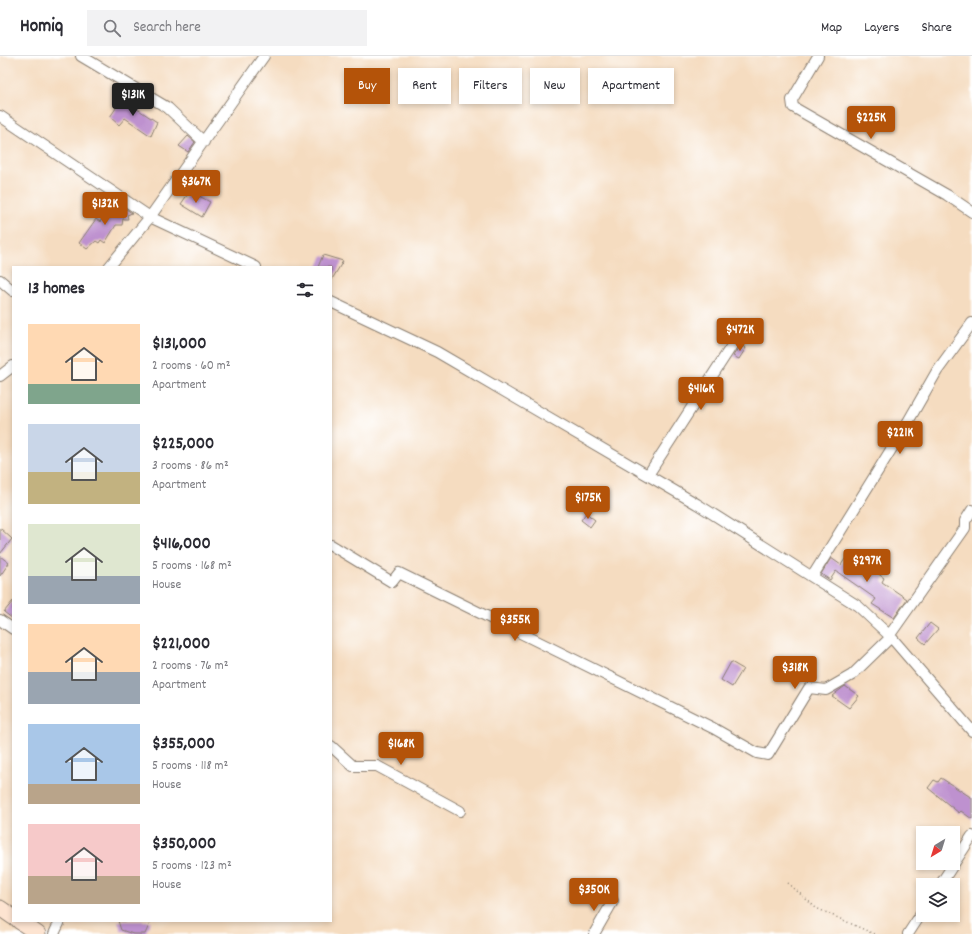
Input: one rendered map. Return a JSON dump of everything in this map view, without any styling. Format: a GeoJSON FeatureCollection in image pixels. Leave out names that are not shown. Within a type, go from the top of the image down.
{"type":"FeatureCollection","features":[{"type":"Feature","properties":{"kind":"main road"},"geometry":{"type":"LineString","coordinates":[[0,908],[12,916]]}},
{"type":"Feature","properties":{"kind":"main road"},"geometry":{"type":"LineString","coordinates":[[20,922],[38,934]]}},
{"type":"Feature","properties":{"kind":"street"},"geometry":{"type":"LineString","coordinates":[[82,56],[168,108],[204,142]]}},
{"type":"Feature","properties":{"kind":"street"},"geometry":{"type":"LineString","coordinates":[[110,266],[150,217],[264,56]]}},
{"type":"Feature","properties":{"kind":"street"},"geometry":{"type":"LineString","coordinates":[[818,56],[792,100],[793,108],[947,195],[972,212]]}},
{"type":"Feature","properties":{"kind":"street"},"geometry":{"type":"LineString","coordinates":[[0,116],[150,217],[254,266]]}},
{"type":"Feature","properties":{"kind":"street"},"geometry":{"type":"LineString","coordinates":[[0,280],[12,289]]}},
{"type":"Feature","properties":{"kind":"street"},"geometry":{"type":"LineString","coordinates":[[332,302],[437,352],[697,504],[858,606],[890,637],[972,731]]}},
{"type":"Feature","properties":{"kind":"street"},"geometry":{"type":"LineString","coordinates":[[812,577],[905,427],[937,371],[972,322]]}},
{"type":"Feature","properties":{"kind":"street"},"geometry":{"type":"LineString","coordinates":[[648,475],[738,336]]}},
{"type":"Feature","properties":{"kind":"street"},"geometry":{"type":"LineString","coordinates":[[0,376],[12,367]]}},
{"type":"Feature","properties":{"kind":"street"},"geometry":{"type":"LineString","coordinates":[[332,546],[392,582],[399,573],[706,724],[757,753],[768,755],[809,688],[826,690],[852,675],[890,637],[965,528],[964,521],[972,510]]}},
{"type":"Feature","properties":{"kind":"street"},"geometry":{"type":"LineString","coordinates":[[0,620],[12,629]]}},
{"type":"Feature","properties":{"kind":"street"},"geometry":{"type":"LineString","coordinates":[[332,747],[353,766],[377,766],[460,811]]}},
{"type":"Feature","properties":{"kind":"street"},"geometry":{"type":"LineString","coordinates":[[945,878],[972,836]]}},
{"type":"Feature","properties":{"kind":"street"},"geometry":{"type":"LineString","coordinates":[[594,934],[613,901]]}},
{"type":"Feature","properties":{"kind":"street"},"geometry":{"type":"LineString","coordinates":[[54,934],[60,922]]}},
{"type":"Feature","properties":{"kind":"street"},"geometry":{"type":"LineString","coordinates":[[908,934],[916,922]]}},
{"type":"Feature","properties":{"kind":"path"},"geometry":{"type":"LineString","coordinates":[[788,883],[816,908],[874,934]]}},
{"type":"Feature","properties":{"kind":"building"},"geometry":{"type":"Polygon","coordinates":[[[122,99],[157,122],[151,136],[125,118],[119,125],[110,117],[122,99]]]}},
{"type":"Feature","properties":{"kind":"building"},"geometry":{"type":"Polygon","coordinates":[[[188,136],[195,142],[188,152],[179,146],[188,136]]]}},
{"type":"Feature","properties":{"kind":"building"},"geometry":{"type":"Polygon","coordinates":[[[190,191],[210,202],[202,217],[181,204],[190,191]]]}},
{"type":"Feature","properties":{"kind":"building"},"geometry":{"type":"Polygon","coordinates":[[[114,201],[132,213],[127,215],[128,219],[123,219],[122,225],[116,225],[105,243],[101,240],[99,243],[96,241],[87,249],[79,243],[96,219],[100,222],[114,201]]]}},
{"type":"Feature","properties":{"kind":"building"},"geometry":{"type":"Polygon","coordinates":[[[323,255],[343,261],[332,279],[332,266],[318,266],[323,255]]]}},
{"type":"Feature","properties":{"kind":"building"},"geometry":{"type":"Polygon","coordinates":[[[740,345],[746,348],[739,359],[733,356],[740,345]]]}},
{"type":"Feature","properties":{"kind":"building"},"geometry":{"type":"Polygon","coordinates":[[[586,513],[595,520],[590,527],[581,520],[586,513]]]}},
{"type":"Feature","properties":{"kind":"building"},"geometry":{"type":"Polygon","coordinates":[[[0,528],[12,539],[0,554],[0,528]]]}},
{"type":"Feature","properties":{"kind":"building"},"geometry":{"type":"Polygon","coordinates":[[[849,553],[884,578],[882,582],[907,599],[894,618],[872,604],[876,599],[836,571],[830,580],[821,574],[831,558],[841,565],[849,553]]]}},
{"type":"Feature","properties":{"kind":"building"},"geometry":{"type":"Polygon","coordinates":[[[0,556],[9,563],[0,576],[0,556]]]}},
{"type":"Feature","properties":{"kind":"building"},"geometry":{"type":"Polygon","coordinates":[[[12,602],[12,618],[4,612],[12,602]]]}},
{"type":"Feature","properties":{"kind":"building"},"geometry":{"type":"Polygon","coordinates":[[[930,623],[938,629],[925,644],[918,638],[930,623]]]}},
{"type":"Feature","properties":{"kind":"building"},"geometry":{"type":"Polygon","coordinates":[[[731,662],[743,669],[732,687],[721,680],[731,662]]]}},
{"type":"Feature","properties":{"kind":"building"},"geometry":{"type":"Polygon","coordinates":[[[845,686],[859,696],[849,708],[832,696],[845,686]]]}},
{"type":"Feature","properties":{"kind":"building"},"geometry":{"type":"Polygon","coordinates":[[[941,778],[972,798],[972,819],[961,811],[959,813],[928,788],[934,780],[938,782],[941,778]]]}},
{"type":"Feature","properties":{"kind":"building"},"geometry":{"type":"Polygon","coordinates":[[[118,922],[151,922],[145,934],[133,934],[121,930],[118,922]]]}}]}
